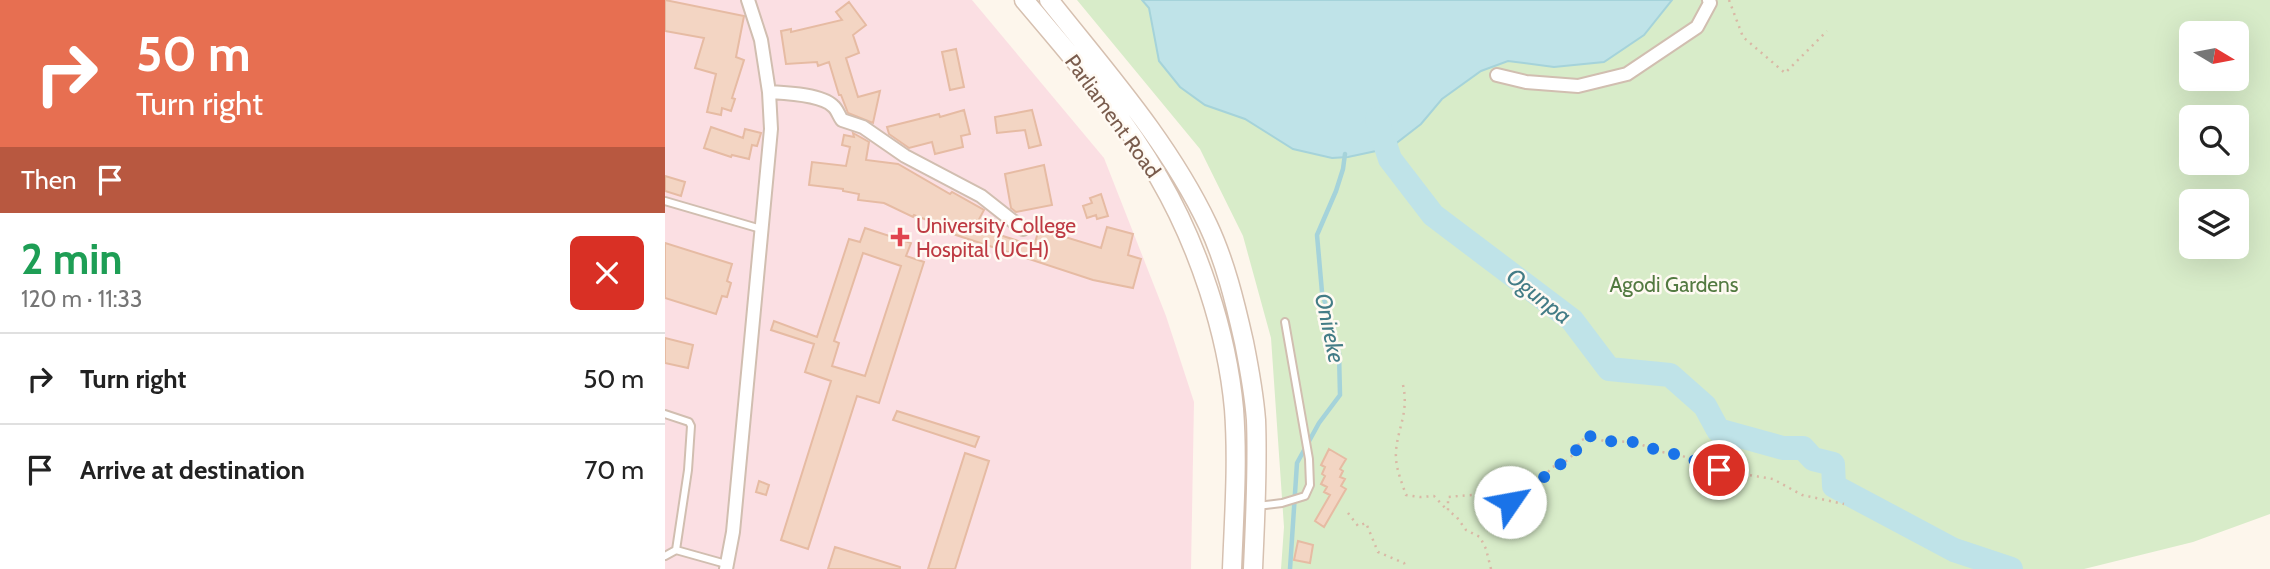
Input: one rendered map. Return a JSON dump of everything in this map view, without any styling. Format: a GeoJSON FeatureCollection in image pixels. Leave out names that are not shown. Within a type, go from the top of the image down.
{"type":"FeatureCollection","features":[{"type":"Feature","properties":{"kind":"main road","name":"Parliament Road"},"geometry":{"type":"LineString","coordinates":[[1024,0],[1107,100],[1135,140],[1160,178],[1182,222],[1198,264],[1215,311],[1233,408],[1236,460],[1232,569]]}},
{"type":"Feature","properties":{"kind":"main road","name":"Parliament Road"},"geometry":{"type":"LineString","coordinates":[[1049,0],[1137,109],[1175,166],[1209,228],[1232,296],[1249,366],[1256,419],[1253,569]]}},
{"type":"Feature","properties":{"kind":"street"},"geometry":{"type":"LineString","coordinates":[[726,566],[733,532],[771,129],[769,92],[761,40],[748,0]]}},
{"type":"Feature","properties":{"kind":"street"},"geometry":{"type":"LineString","coordinates":[[1497,75],[1527,82],[1578,86],[1627,74],[1697,27],[1710,3],[1709,0]]}},
{"type":"Feature","properties":{"kind":"street"},"geometry":{"type":"LineString","coordinates":[[769,92],[817,98],[833,105],[842,120],[863,127],[905,156],[981,196],[1023,229]]}},
{"type":"Feature","properties":{"kind":"lane"},"geometry":{"type":"LineString","coordinates":[[665,201],[762,229]]}},
{"type":"Feature","properties":{"kind":"lane"},"geometry":{"type":"LineString","coordinates":[[1255,506],[1282,503],[1305,496],[1310,485],[1309,459],[1285,322]]}},
{"type":"Feature","properties":{"kind":"lane"},"geometry":{"type":"LineString","coordinates":[[665,414],[689,422],[691,426],[688,470],[676,550]]}},
{"type":"Feature","properties":{"kind":"lane"},"geometry":{"type":"LineString","coordinates":[[665,556],[676,550],[726,566]]}},
{"type":"Feature","properties":{"kind":"path"},"geometry":{"type":"LineString","coordinates":[[1729,0],[1743,37],[1785,74],[1827,31]]}},
{"type":"Feature","properties":{"kind":"path"},"geometry":{"type":"LineString","coordinates":[[1403,385],[1406,401],[1396,450],[1396,467],[1406,495],[1434,496],[1456,516],[1466,530],[1480,537],[1486,549],[1490,569]]}},
{"type":"Feature","properties":{"kind":"path"},"geometry":{"type":"LineString","coordinates":[[1448,511],[1448,497],[1473,493],[1510,502],[1526,495],[1552,467],[1564,463],[1575,453],[1580,441],[1590,436],[1604,441],[1634,442],[1719,470],[1773,479],[1802,495],[1844,504]]}},
{"type":"Feature","properties":{"kind":"path"},"geometry":{"type":"LineString","coordinates":[[1349,513],[1358,526],[1366,523],[1378,552],[1404,563],[1406,569]]}},
{"type":"Feature","properties":{"kind":"shaded area","name":"University College Hospital (UCH)"},"geometry":{"type":"Polygon","coordinates":[[[665,0],[972,0],[1104,158],[1166,316],[1194,402],[1191,569],[665,569],[665,0]]]}},
{"type":"Feature","properties":{"kind":"green space","name":"Agodi Gardens"},"geometry":{"type":"Polygon","coordinates":[[[1077,0],[2270,0],[2270,514],[2193,542],[2084,569],[1281,569],[1284,527],[1271,338],[1243,236],[1200,149],[1077,0]]]}},
{"type":"Feature","properties":{"kind":"water"},"geometry":{"type":"Polygon","coordinates":[[[1142,0],[1672,0],[1644,35],[1604,62],[1554,67],[1508,61],[1481,71],[1442,99],[1421,124],[1390,148],[1332,158],[1293,149],[1245,119],[1205,105],[1180,87],[1159,61],[1149,8],[1142,0]]]}},
{"type":"Feature","properties":{"kind":"building"},"geometry":{"type":"Polygon","coordinates":[[[665,0],[744,16],[736,57],[744,60],[732,98],[735,99],[731,111],[722,108],[721,115],[707,112],[716,74],[695,68],[704,38],[665,31],[665,0]]]}},
{"type":"Feature","properties":{"kind":"building"},"geometry":{"type":"Polygon","coordinates":[[[849,2],[866,25],[853,35],[859,53],[846,58],[858,97],[880,91],[873,123],[848,113],[839,95],[829,62],[818,66],[817,62],[786,64],[781,31],[791,29],[791,32],[842,20],[836,12],[849,2]]]}},
{"type":"Feature","properties":{"kind":"building"},"geometry":{"type":"Polygon","coordinates":[[[956,49],[964,87],[950,90],[942,52],[956,49]]]}},
{"type":"Feature","properties":{"kind":"building"},"geometry":{"type":"Polygon","coordinates":[[[964,110],[970,134],[961,136],[963,147],[935,154],[932,142],[909,148],[889,134],[887,127],[939,114],[940,117],[964,110]]]}},
{"type":"Feature","properties":{"kind":"building"},"geometry":{"type":"Polygon","coordinates":[[[1032,110],[1041,145],[1029,148],[1025,130],[997,133],[995,117],[1032,110]]]}},
{"type":"Feature","properties":{"kind":"building"},"geometry":{"type":"Polygon","coordinates":[[[711,127],[743,138],[745,129],[761,133],[757,146],[752,145],[749,159],[731,157],[704,148],[711,127]]]}},
{"type":"Feature","properties":{"kind":"building"},"geometry":{"type":"Polygon","coordinates":[[[853,133],[869,142],[866,160],[898,164],[984,210],[975,227],[1034,246],[1039,229],[1101,248],[1107,227],[1133,234],[1128,255],[1141,259],[1133,288],[1093,280],[956,235],[935,223],[914,215],[913,217],[884,203],[858,200],[859,194],[809,185],[812,162],[846,166],[850,147],[842,145],[844,135],[854,137],[853,133]]]}},
{"type":"Feature","properties":{"kind":"building"},"geometry":{"type":"Polygon","coordinates":[[[1044,165],[1052,205],[1016,212],[1011,208],[1005,174],[1044,165]]]}},
{"type":"Feature","properties":{"kind":"building"},"geometry":{"type":"Polygon","coordinates":[[[665,176],[685,182],[681,196],[665,191],[665,176]]]}},
{"type":"Feature","properties":{"kind":"building"},"geometry":{"type":"Polygon","coordinates":[[[1101,194],[1108,216],[1097,219],[1096,215],[1087,218],[1083,206],[1092,203],[1090,198],[1101,194]]]}},
{"type":"Feature","properties":{"kind":"building"},"geometry":{"type":"Polygon","coordinates":[[[865,228],[911,243],[906,256],[924,262],[879,403],[857,396],[808,549],[781,540],[831,381],[805,372],[814,344],[771,330],[774,321],[817,337],[849,239],[860,242],[865,228]],[[863,253],[834,341],[839,343],[832,366],[865,376],[901,266],[863,253]]]}},
{"type":"Feature","properties":{"kind":"building"},"geometry":{"type":"Polygon","coordinates":[[[665,243],[732,264],[727,281],[731,283],[727,297],[722,296],[716,314],[665,298],[665,243]]]}},
{"type":"Feature","properties":{"kind":"building"},"geometry":{"type":"Polygon","coordinates":[[[665,338],[693,345],[688,368],[665,363],[665,338]]]}},
{"type":"Feature","properties":{"kind":"building"},"geometry":{"type":"Polygon","coordinates":[[[897,411],[979,437],[975,447],[893,420],[897,411]]]}},
{"type":"Feature","properties":{"kind":"building"},"geometry":{"type":"Polygon","coordinates":[[[1329,449],[1346,459],[1340,469],[1343,471],[1340,477],[1345,479],[1341,486],[1346,489],[1324,527],[1315,521],[1330,495],[1324,492],[1327,487],[1321,484],[1325,467],[1321,465],[1329,449]]]}},
{"type":"Feature","properties":{"kind":"building"},"geometry":{"type":"Polygon","coordinates":[[[965,453],[989,461],[955,569],[928,569],[965,453]]]}},
{"type":"Feature","properties":{"kind":"building"},"geometry":{"type":"Polygon","coordinates":[[[759,481],[769,485],[766,495],[756,492],[759,481]]]}},
{"type":"Feature","properties":{"kind":"building"},"geometry":{"type":"Polygon","coordinates":[[[1298,541],[1313,545],[1310,563],[1294,560],[1298,541]]]}},
{"type":"Feature","properties":{"kind":"building"},"geometry":{"type":"Polygon","coordinates":[[[835,547],[900,567],[900,569],[828,569],[835,547]]]}},
{"type":"Feature","properties":{"kind":"waterway","name":"Ogunpa"},"geometry":{"type":"LineString","coordinates":[[1377,119],[1390,159],[1433,215],[1572,320],[1609,369],[1670,375],[1705,406],[1718,430],[1783,448],[1803,448],[1813,459],[1833,464],[1834,486],[1954,550],[2011,569]]}},
{"type":"Feature","properties":{"kind":"waterway","name":"Onireke"},"geometry":{"type":"LineString","coordinates":[[1290,569],[1297,463],[1319,423],[1340,395],[1339,353],[1322,292],[1317,235],[1336,191],[1345,154]]}},
{"type":"Feature","properties":{"kind":"place","name":"University College Hospital (UCH)"},"geometry":{"type":"Point","coordinates":[900,237]}},
{"type":"Feature","properties":{"kind":"route"},"geometry":{"type":"LineString","coordinates":[[1510,502],[1526,495],[1537,486],[1552,467],[1564,463],[1575,453],[1580,441],[1590,436],[1604,441],[1634,442],[1719,470]]}}]}
